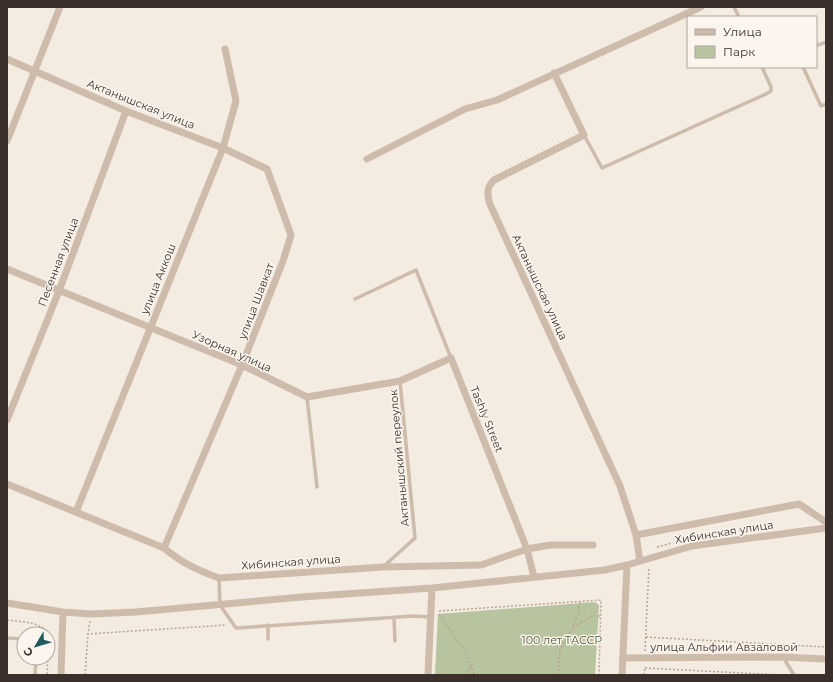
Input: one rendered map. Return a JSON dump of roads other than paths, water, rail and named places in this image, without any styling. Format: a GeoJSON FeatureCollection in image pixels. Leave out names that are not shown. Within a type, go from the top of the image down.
{"type":"FeatureCollection","features":[{"type":"Feature","properties":{"kind":"street"},"geometry":{"type":"LineString","coordinates":[[7,141],[60,7]]}},
{"type":"Feature","properties":{"kind":"street"},"geometry":{"type":"LineString","coordinates":[[367,159],[465,109],[497,100],[700,7]]}},
{"type":"Feature","properties":{"kind":"street","name":"улица Аккош"},"geometry":{"type":"LineString","coordinates":[[76,512],[223,148],[236,101],[225,49]]}},
{"type":"Feature","properties":{"kind":"street","name":"Актанышская улица"},"geometry":{"type":"LineString","coordinates":[[7,59],[126,111],[223,148],[267,169]]}},
{"type":"Feature","properties":{"kind":"street"},"geometry":{"type":"LineString","coordinates":[[554,74],[584,135]]}},
{"type":"Feature","properties":{"kind":"street","name":"Песенная улица"},"geometry":{"type":"LineString","coordinates":[[7,420],[59,291],[126,111]]}},
{"type":"Feature","properties":{"kind":"street","name":"Актанышская улица"},"geometry":{"type":"LineString","coordinates":[[584,135],[494,180],[489,185],[487,192],[489,202],[620,486],[636,535],[640,561]]}},
{"type":"Feature","properties":{"kind":"street","name":"улица Шавкат"},"geometry":{"type":"LineString","coordinates":[[164,548],[242,365],[283,262],[291,235],[267,169]]}},
{"type":"Feature","properties":{"kind":"street","name":"Узорная улица"},"geometry":{"type":"LineString","coordinates":[[7,270],[242,365],[307,397]]}},
{"type":"Feature","properties":{"kind":"street"},"geometry":{"type":"LineString","coordinates":[[307,397],[400,381],[451,358]]}},
{"type":"Feature","properties":{"kind":"street","name":"Tashly Street"},"geometry":{"type":"LineString","coordinates":[[451,358],[527,549],[534,577]]}},
{"type":"Feature","properties":{"kind":"street","name":"Хибинская улица"},"geometry":{"type":"LineString","coordinates":[[7,484],[164,548],[178,560],[196,570],[219,578],[383,567],[481,565],[527,549],[550,545],[593,545]]}},
{"type":"Feature","properties":{"kind":"street","name":"Хибинская улица"},"geometry":{"type":"LineString","coordinates":[[636,535],[798,504],[826,522]]}},
{"type":"Feature","properties":{"kind":"street","name":"Хибинская улица"},"geometry":{"type":"LineString","coordinates":[[7,603],[64,612],[91,614],[136,612],[302,597],[432,588],[605,570],[692,546],[826,528]]}},
{"type":"Feature","properties":{"kind":"street"},"geometry":{"type":"LineString","coordinates":[[622,675],[627,565]]}},
{"type":"Feature","properties":{"kind":"street"},"geometry":{"type":"LineString","coordinates":[[428,675],[432,588]]}},
{"type":"Feature","properties":{"kind":"street"},"geometry":{"type":"LineString","coordinates":[[61,675],[64,612]]}},
{"type":"Feature","properties":{"kind":"street","name":"улица Альфии Авзаловой"},"geometry":{"type":"LineString","coordinates":[[623,658],[782,656],[826,659]]}},
{"type":"Feature","properties":{"kind":"lane"},"geometry":{"type":"LineString","coordinates":[[734,7],[738,16]]}},
{"type":"Feature","properties":{"kind":"lane"},"geometry":{"type":"LineString","coordinates":[[584,135],[602,168],[766,94],[771,90],[771,87],[762,68]]}},
{"type":"Feature","properties":{"kind":"lane"},"geometry":{"type":"LineString","coordinates":[[803,68],[821,106],[826,104]]}},
{"type":"Feature","properties":{"kind":"lane","name":"Tashly Street"},"geometry":{"type":"LineString","coordinates":[[355,299],[416,270],[451,358]]}},
{"type":"Feature","properties":{"kind":"lane","name":"Актанышский переулок"},"geometry":{"type":"LineString","coordinates":[[383,567],[415,538],[400,381]]}},
{"type":"Feature","properties":{"kind":"lane"},"geometry":{"type":"LineString","coordinates":[[307,397],[316,487]]}},
{"type":"Feature","properties":{"kind":"lane"},"geometry":{"type":"LineString","coordinates":[[219,578],[220,605],[236,628],[414,616],[431,617]]}},
{"type":"Feature","properties":{"kind":"lane"},"geometry":{"type":"LineString","coordinates":[[394,618],[395,641]]}},
{"type":"Feature","properties":{"kind":"lane"},"geometry":{"type":"LineString","coordinates":[[268,625],[268,639]]}},
{"type":"Feature","properties":{"kind":"lane"},"geometry":{"type":"LineString","coordinates":[[782,656],[794,675]]}},
{"type":"Feature","properties":{"kind":"park label","name":"100 лет ТАССР"},"geometry":{"type":"Point","coordinates":[562,640]}}]}
